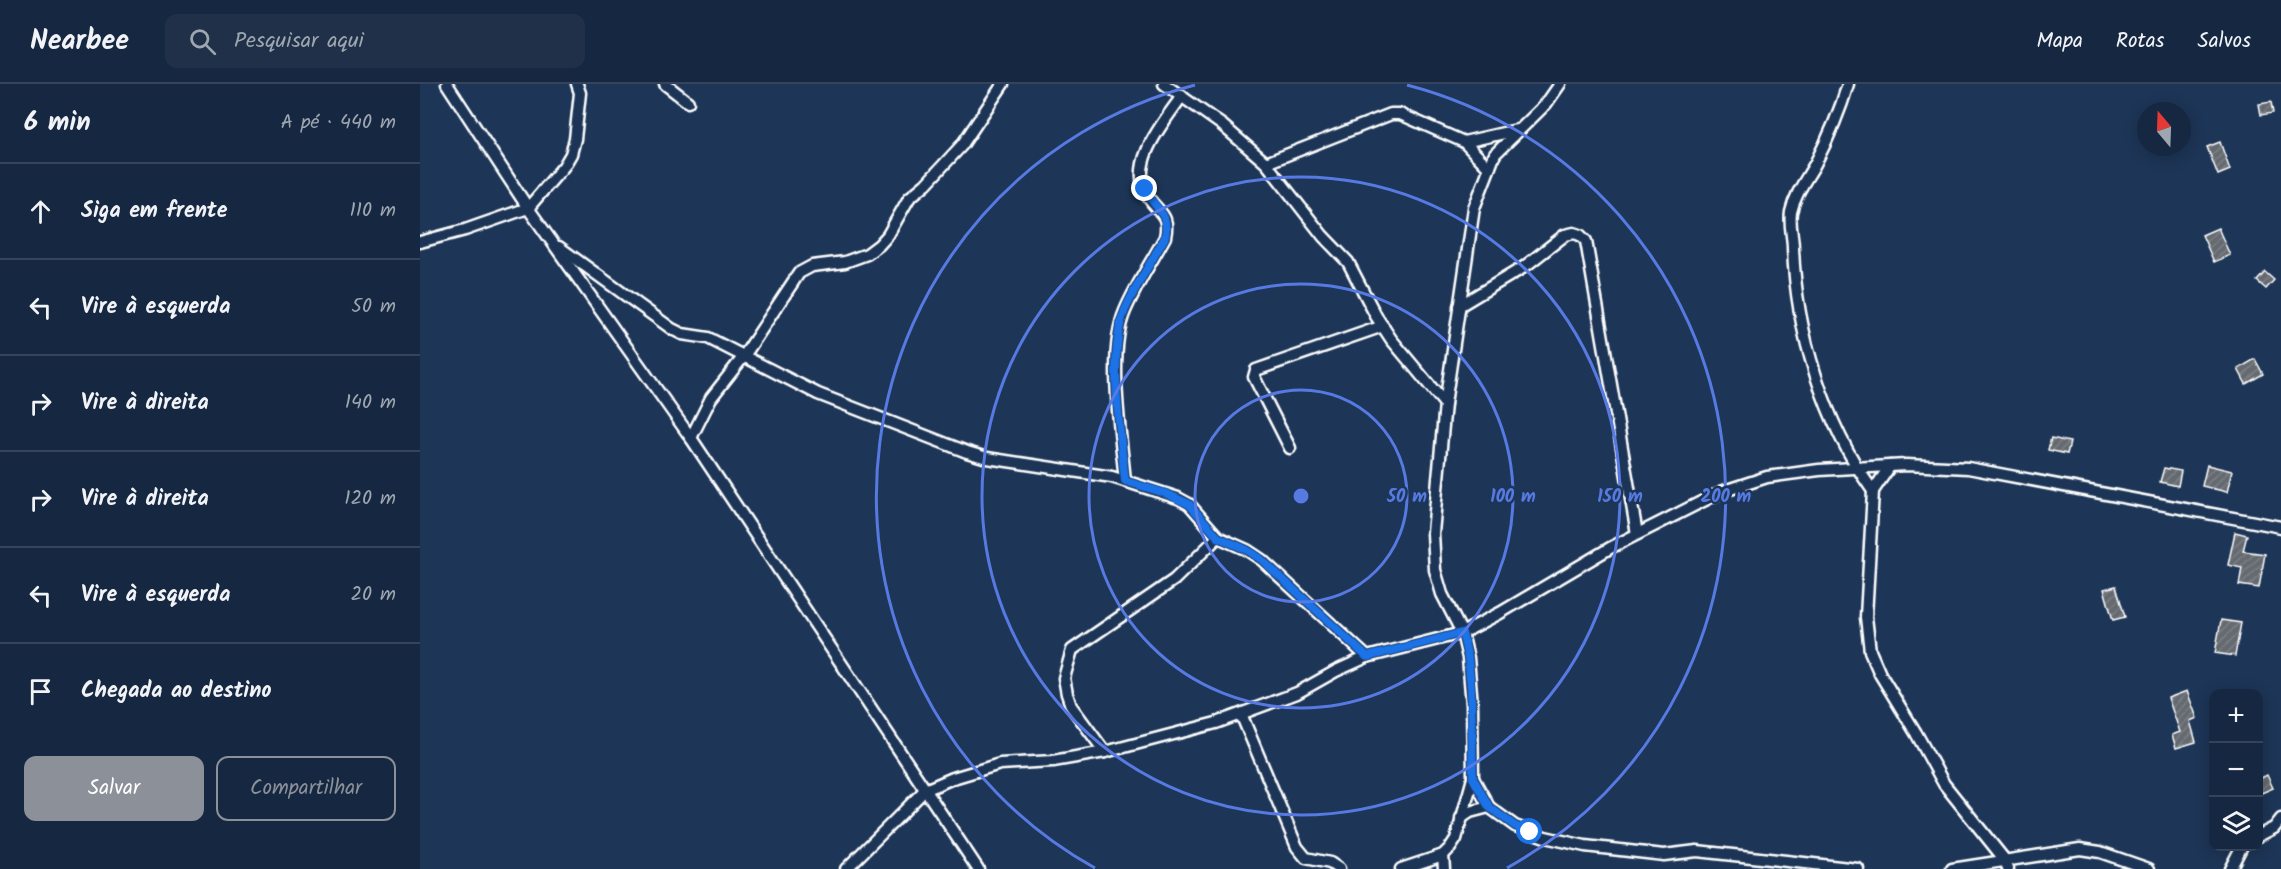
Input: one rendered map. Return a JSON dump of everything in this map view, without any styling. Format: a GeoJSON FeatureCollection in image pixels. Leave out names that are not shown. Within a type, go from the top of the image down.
{"type":"FeatureCollection","features":[{"type":"Feature","properties":{"kind":"street"},"geometry":{"type":"LineString","coordinates":[[447,84],[528,208],[691,438],[978,869]]}},
{"type":"Feature","properties":{"kind":"street"},"geometry":{"type":"LineString","coordinates":[[420,242],[465,230],[528,208],[564,166],[571,154],[580,93],[577,84]]}},
{"type":"Feature","properties":{"kind":"street"},"geometry":{"type":"LineString","coordinates":[[665,84],[688,102]]}},
{"type":"Feature","properties":{"kind":"street"},"geometry":{"type":"LineString","coordinates":[[691,438],[711,398],[744,356],[800,273],[812,266],[845,262],[867,254],[884,240],[909,198],[927,184],[962,145],[1003,84]]}},
{"type":"Feature","properties":{"kind":"street"},"geometry":{"type":"LineString","coordinates":[[1164,84],[1222,125],[1266,163],[1323,236],[1348,262],[1383,326],[1445,404]]}},
{"type":"Feature","properties":{"kind":"street"},"geometry":{"type":"LineString","coordinates":[[1401,869],[1443,855],[1450,848],[1456,839],[1473,778],[1468,658],[1462,633],[1442,594],[1436,570],[1433,533],[1445,404],[1474,208],[1495,154],[1546,104],[1560,84]]}},
{"type":"Feature","properties":{"kind":"street"},"geometry":{"type":"LineString","coordinates":[[1848,84],[1815,164],[1798,191],[1790,223],[1793,271],[1807,345],[1836,428],[1856,468],[1873,491]]}},
{"type":"Feature","properties":{"kind":"street"},"geometry":{"type":"LineString","coordinates":[[1125,481],[1116,367],[1117,346],[1124,312],[1165,237],[1167,227],[1165,216],[1149,197],[1142,176],[1145,158],[1153,138],[1182,96]]}},
{"type":"Feature","properties":{"kind":"street"},"geometry":{"type":"LineString","coordinates":[[1266,163],[1391,114],[1400,114],[1464,142],[1489,168]]}},
{"type":"Feature","properties":{"kind":"street"},"geometry":{"type":"LineString","coordinates":[[1464,142],[1519,129]]}},
{"type":"Feature","properties":{"kind":"street"},"geometry":{"type":"LineString","coordinates":[[1459,306],[1524,267],[1564,235],[1574,233],[1586,241],[1637,534]]}},
{"type":"Feature","properties":{"kind":"street"},"geometry":{"type":"LineString","coordinates":[[551,241],[672,329],[682,334],[708,339],[818,394],[987,458],[1125,481],[1165,493],[1189,504],[1218,537],[1247,550],[1262,560],[1367,657]]}},
{"type":"Feature","properties":{"kind":"street"},"geometry":{"type":"LineString","coordinates":[[1290,448],[1254,377],[1256,370],[1383,326]]}},
{"type":"Feature","properties":{"kind":"street"},"geometry":{"type":"LineString","coordinates":[[1890,466],[1873,491],[1866,616],[1870,651],[1880,674],[1944,784],[2006,864]]}},
{"type":"Feature","properties":{"kind":"street"},"geometry":{"type":"LineString","coordinates":[[846,869],[925,790],[974,770],[1000,764],[1053,761],[1105,752],[1216,723],[1297,693],[1367,657],[1462,633],[1637,534],[1721,492],[1767,477],[1819,470],[1890,466],[1968,468],[2281,527]]}},
{"type":"Feature","properties":{"kind":"street"},"geometry":{"type":"LineString","coordinates":[[1105,752],[1071,706],[1067,694],[1064,678],[1072,650],[1079,643],[1174,580],[1218,537]]}},
{"type":"Feature","properties":{"kind":"street"},"geometry":{"type":"LineString","coordinates":[[1241,714],[1297,847],[1306,858],[1330,863],[1339,869]]}},
{"type":"Feature","properties":{"kind":"street"},"geometry":{"type":"LineString","coordinates":[[1473,778],[1489,807],[1523,829],[1545,837],[1585,846],[1664,855],[1697,851],[1858,869]]}},
{"type":"Feature","properties":{"kind":"street"},"geometry":{"type":"LineString","coordinates":[[1461,818],[1470,812],[1489,807]]}},
{"type":"Feature","properties":{"kind":"street"},"geometry":{"type":"LineString","coordinates":[[2263,834],[2274,828],[2281,819]]}},
{"type":"Feature","properties":{"kind":"street"},"geometry":{"type":"LineString","coordinates":[[1952,869],[2006,864],[2080,849],[2100,852],[2149,869]]}},
{"type":"Feature","properties":{"kind":"street"},"geometry":{"type":"LineString","coordinates":[[2230,869],[2239,851]]}},
{"type":"Feature","properties":{"kind":"street"},"geometry":{"type":"LineString","coordinates":[[1443,855],[1444,869]]}},
{"type":"Feature","properties":{"kind":"building"},"geometry":{"type":"Polygon","coordinates":[[[2271,102],[2273,113],[2261,115],[2259,104],[2271,102]]]}},
{"type":"Feature","properties":{"kind":"building"},"geometry":{"type":"Polygon","coordinates":[[[2220,142],[2230,170],[2218,175],[2207,147],[2220,142]]]}},
{"type":"Feature","properties":{"kind":"building"},"geometry":{"type":"Polygon","coordinates":[[[2218,228],[2230,255],[2214,262],[2202,235],[2218,228]]]}},
{"type":"Feature","properties":{"kind":"building"},"geometry":{"type":"Polygon","coordinates":[[[2265,272],[2274,280],[2266,289],[2257,281],[2265,272]]]}},
{"type":"Feature","properties":{"kind":"building"},"geometry":{"type":"Polygon","coordinates":[[[2255,359],[2263,374],[2246,384],[2238,369],[2255,359]]]}},
{"type":"Feature","properties":{"kind":"building"},"geometry":{"type":"Polygon","coordinates":[[[2051,438],[2070,442],[2067,454],[2048,450],[2051,438]]]}},
{"type":"Feature","properties":{"kind":"building"},"geometry":{"type":"Polygon","coordinates":[[[2207,465],[2232,471],[2227,492],[2202,486],[2207,465]]]}},
{"type":"Feature","properties":{"kind":"building"},"geometry":{"type":"Polygon","coordinates":[[[2164,468],[2181,471],[2178,486],[2160,482],[2164,468]]]}},
{"type":"Feature","properties":{"kind":"building"},"geometry":{"type":"Polygon","coordinates":[[[2235,532],[2247,535],[2243,551],[2265,554],[2259,588],[2239,585],[2242,568],[2228,565],[2235,532]]]}},
{"type":"Feature","properties":{"kind":"building"},"geometry":{"type":"Polygon","coordinates":[[[2116,586],[2125,617],[2113,620],[2104,589],[2116,586]]]}},
{"type":"Feature","properties":{"kind":"building"},"geometry":{"type":"Polygon","coordinates":[[[2221,620],[2241,623],[2235,656],[2215,653],[2221,620]]]}},
{"type":"Feature","properties":{"kind":"building"},"geometry":{"type":"Polygon","coordinates":[[[2187,691],[2197,718],[2190,721],[2196,742],[2176,748],[2172,735],[2180,732],[2168,698],[2187,691]]]}},
{"type":"Feature","properties":{"kind":"building"},"geometry":{"type":"Polygon","coordinates":[[[2267,775],[2273,788],[2263,792],[2263,777],[2267,775]]]}},
{"type":"Feature","properties":{"kind":"route"},"geometry":{"type":"LineString","coordinates":[[1145,189],[1165,216],[1167,227],[1165,237],[1124,312],[1117,346],[1116,367],[1125,481],[1165,493],[1189,504],[1218,537],[1247,550],[1262,560],[1367,657],[1462,633],[1468,658],[1471,688],[1473,778],[1489,807],[1515,826],[1530,832]]}}]}
